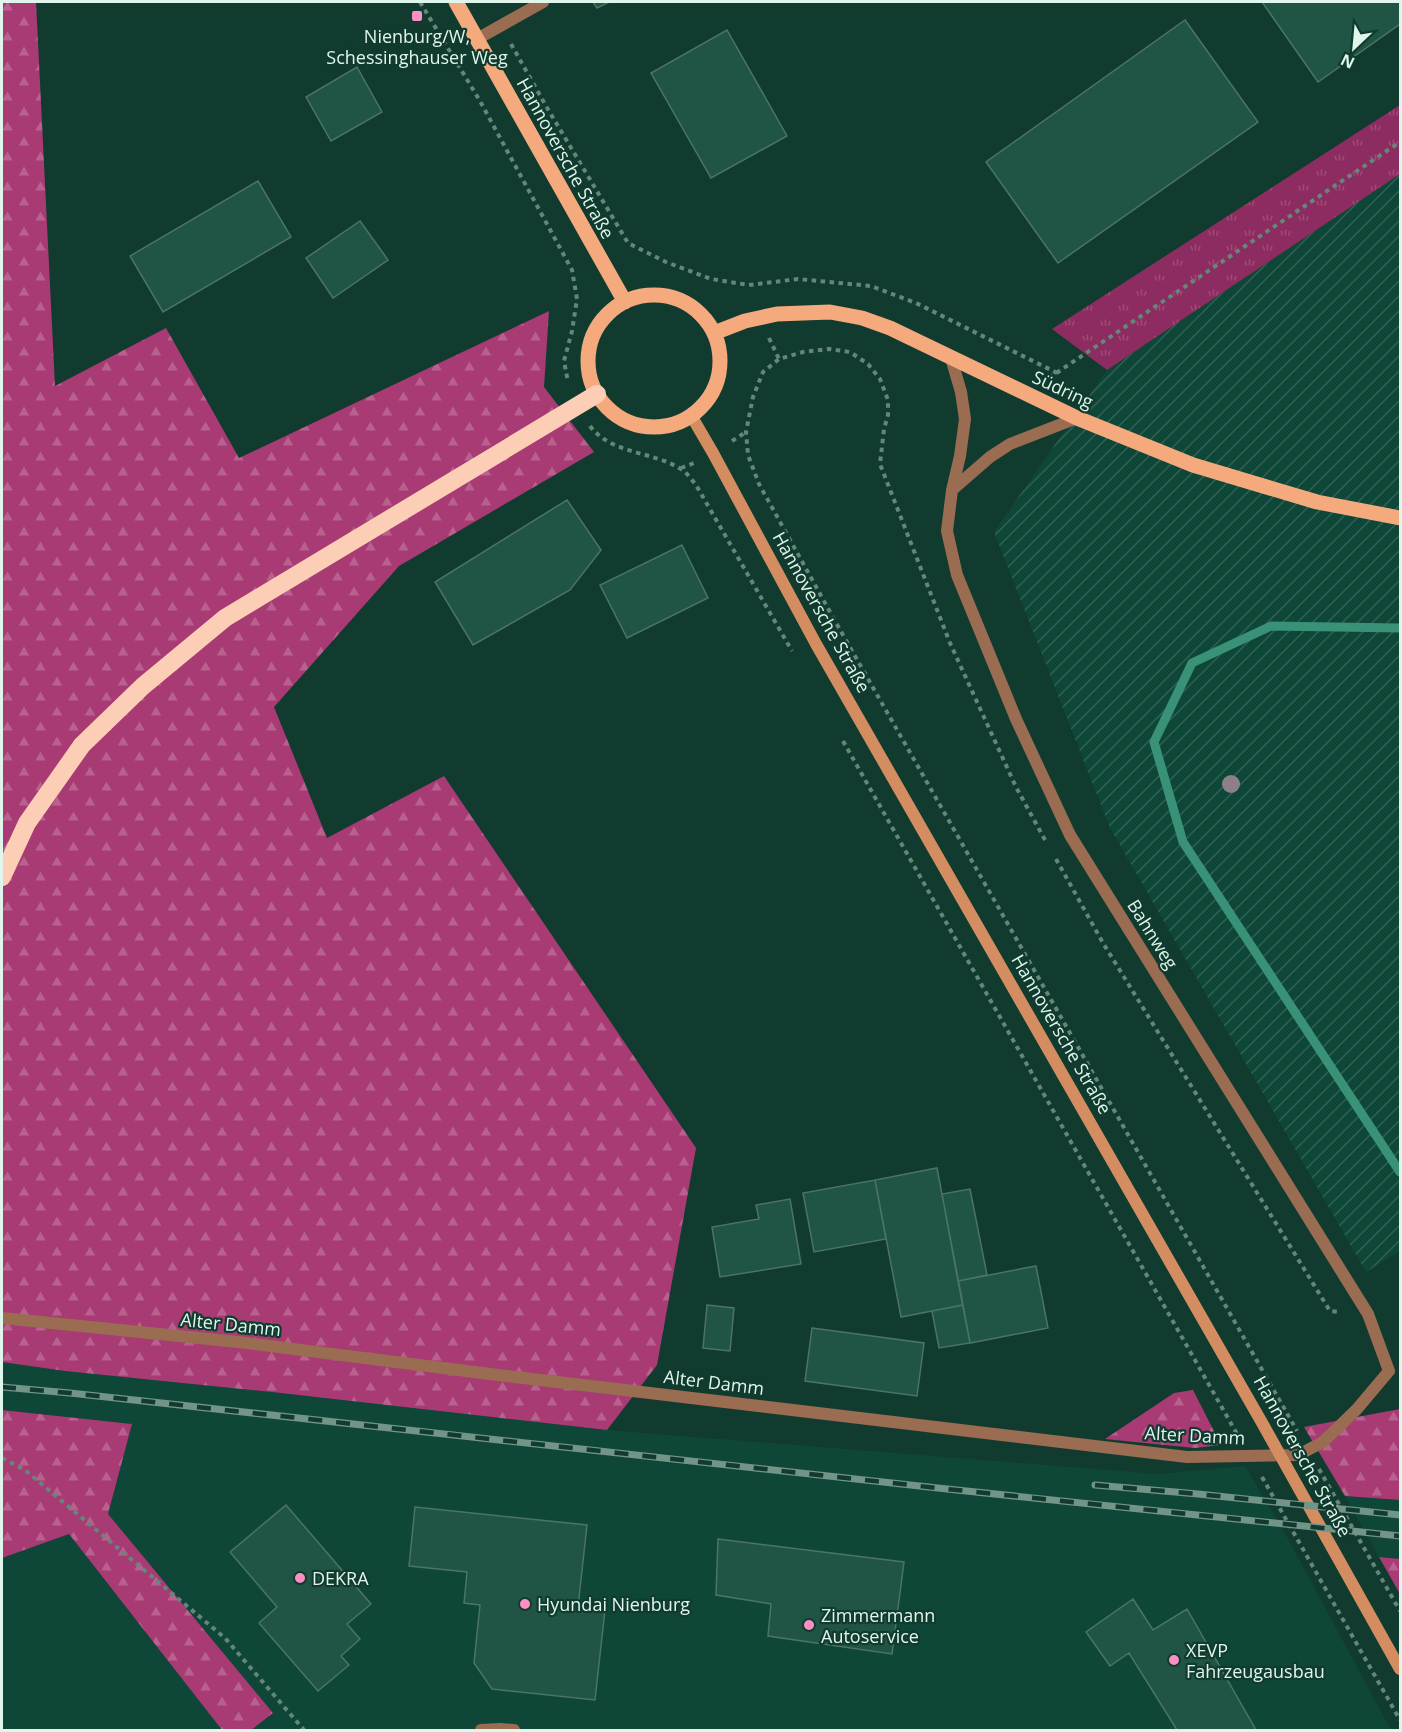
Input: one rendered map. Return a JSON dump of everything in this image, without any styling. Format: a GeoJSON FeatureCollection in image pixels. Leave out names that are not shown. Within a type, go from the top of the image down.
{"type":"FeatureCollection","features":[{"type":"Feature","properties":{"kind":"highway"},"geometry":{"type":"LineString","coordinates":[[2,877],[27,823],[82,746],[143,686],[225,618],[597,394]]}},
{"type":"Feature","properties":{"kind":"main road","name":"Hannoversche Straße"},"geometry":{"type":"LineString","coordinates":[[456,2],[625,302]]}},
{"type":"Feature","properties":{"kind":"main road"},"geometry":{"type":"LineString","coordinates":[[645,296],[666,296],[686,303],[702,315],[714,333],[720,351],[720,371],[714,390],[704,406],[692,417],[668,426],[646,427],[625,421],[607,408],[597,394],[588,370],[589,350],[596,330],[608,314],[625,302],[645,296]]}},
{"type":"Feature","properties":{"kind":"main road","name":"Südring"},"geometry":{"type":"LineString","coordinates":[[714,333],[745,321],[777,314],[830,312],[862,318],[890,328],[1077,418],[1193,465],[1317,502],[1401,518]]}},
{"type":"Feature","properties":{"kind":"street"},"geometry":{"type":"LineString","coordinates":[[477,39],[543,2]]}},
{"type":"Feature","properties":{"kind":"street","name":"Bahnweg"},"geometry":{"type":"LineString","coordinates":[[951,358],[961,392],[965,419],[947,531],[957,575],[1016,719],[1070,835],[1368,1314],[1395,1372]]}},
{"type":"Feature","properties":{"kind":"street","name":"Hannoversche Straße"},"geometry":{"type":"LineString","coordinates":[[692,417],[822,654],[1401,1669]]}},
{"type":"Feature","properties":{"kind":"street"},"geometry":{"type":"LineString","coordinates":[[952,490],[990,457],[1010,444],[1077,418]]}},
{"type":"Feature","properties":{"kind":"street","name":"Alter Damm"},"geometry":{"type":"LineString","coordinates":[[2,1318],[238,1342],[502,1376],[1187,1456],[1298,1455],[1323,1442],[1395,1372]]}},
{"type":"Feature","properties":{"kind":"street"},"geometry":{"type":"LineString","coordinates":[[481,1731],[500,1729],[514,1731]]}},
{"type":"Feature","properties":{"kind":"path"},"geometry":{"type":"LineString","coordinates":[[420,2],[480,101],[572,270],[577,299],[564,361],[576,407],[595,431],[617,447],[681,468],[696,485],[794,656]]}},
{"type":"Feature","properties":{"kind":"path"},"geometry":{"type":"LineString","coordinates":[[501,25],[546,106],[628,243],[666,262],[711,279],[749,285]]}},
{"type":"Feature","properties":{"kind":"path"},"geometry":{"type":"LineString","coordinates":[[1026,394],[1401,142]]}},
{"type":"Feature","properties":{"kind":"path"},"geometry":{"type":"LineString","coordinates":[[779,359],[763,372],[753,397],[746,432],[748,455],[759,484],[1300,1436]]}},
{"type":"Feature","properties":{"kind":"path"},"geometry":{"type":"LineString","coordinates":[[842,739],[1239,1436]]}},
{"type":"Feature","properties":{"kind":"path"},"geometry":{"type":"LineString","coordinates":[[2,1458],[25,1470],[225,1638],[304,1731]]}},
{"type":"Feature","properties":{"kind":"path"},"geometry":{"type":"LineString","coordinates":[[1317,1466],[1401,1611]]}},
{"type":"Feature","properties":{"kind":"path"},"geometry":{"type":"LineString","coordinates":[[1261,1475],[1401,1720]]}},
{"type":"Feature","properties":{"kind":"shaded area"},"geometry":{"type":"Polygon","coordinates":[[[1400,174],[1400,1251],[1366,1272],[1110,828],[994,532],[1107,370],[1400,174]]]}},
{"type":"Feature","properties":{"kind":"shaded area"},"geometry":{"type":"Polygon","coordinates":[[[2,1362],[65,1371],[607,1430],[1159,1474],[1245,1466],[1287,1537],[1391,1730],[251,1730],[273,1713],[108,1514],[132,1424],[2,1410],[2,1362]]]}},
{"type":"Feature","properties":{"kind":"shaded area"},"geometry":{"type":"Polygon","coordinates":[[[1345,1496],[1400,1500],[1400,1559],[1379,1557],[1345,1496]]]}},
{"type":"Feature","properties":{"kind":"shaded area"},"geometry":{"type":"Polygon","coordinates":[[[69,1534],[222,1730],[2,1730],[2,1558],[69,1534]]]}},
{"type":"Feature","properties":{"kind":"green space"},"geometry":{"type":"Polygon","coordinates":[[[2,2],[36,2],[55,386],[166,328],[239,458],[549,311],[544,387],[594,452],[399,566],[274,707],[327,838],[444,776],[696,1148],[657,1365],[607,1430],[65,1371],[2,1362],[2,2]]]}},
{"type":"Feature","properties":{"kind":"green space"},"geometry":{"type":"Polygon","coordinates":[[[1400,105],[1400,174],[1107,370],[1052,329],[1400,105]]]}},
{"type":"Feature","properties":{"kind":"green space"},"geometry":{"type":"Polygon","coordinates":[[[1193,1390],[1221,1445],[1195,1448],[1105,1439],[1174,1393],[1193,1390]]]}},
{"type":"Feature","properties":{"kind":"green space"},"geometry":{"type":"Polygon","coordinates":[[[1400,1409],[1400,1500],[1345,1496],[1304,1427],[1400,1409]]]}},
{"type":"Feature","properties":{"kind":"green space"},"geometry":{"type":"Polygon","coordinates":[[[2,1410],[132,1424],[108,1514],[273,1713],[251,1730],[222,1730],[69,1534],[2,1558],[2,1410]]]}},
{"type":"Feature","properties":{"kind":"green space"},"geometry":{"type":"Polygon","coordinates":[[[1379,1557],[1400,1559],[1400,1594],[1379,1557]]]}},
{"type":"Feature","properties":{"kind":"building"},"geometry":{"type":"Polygon","coordinates":[[[593,2],[609,2],[597,8],[593,2]]]}},
{"type":"Feature","properties":{"kind":"building"},"geometry":{"type":"Polygon","coordinates":[[[1262,2],[1400,2],[1400,24],[1318,82],[1262,2]]]}},
{"type":"Feature","properties":{"kind":"building"},"geometry":{"type":"Polygon","coordinates":[[[1185,20],[1258,122],[1058,263],[986,162],[1185,20]]]}},
{"type":"Feature","properties":{"kind":"building"},"geometry":{"type":"Polygon","coordinates":[[[727,30],[787,136],[711,178],[651,73],[727,30]]]}},
{"type":"Feature","properties":{"kind":"building"},"geometry":{"type":"Polygon","coordinates":[[[357,67],[382,112],[331,141],[306,97],[357,67]]]}},
{"type":"Feature","properties":{"kind":"building"},"geometry":{"type":"Polygon","coordinates":[[[258,181],[291,237],[163,312],[130,256],[258,181]]]}},
{"type":"Feature","properties":{"kind":"building"},"geometry":{"type":"Polygon","coordinates":[[[360,221],[388,260],[333,298],[306,258],[360,221]]]}},
{"type":"Feature","properties":{"kind":"building"},"geometry":{"type":"Polygon","coordinates":[[[567,500],[601,550],[570,590],[473,645],[435,582],[567,500]]]}},
{"type":"Feature","properties":{"kind":"building"},"geometry":{"type":"Polygon","coordinates":[[[682,545],[708,598],[627,638],[600,585],[682,545]]]}},
{"type":"Feature","properties":{"kind":"building"},"geometry":{"type":"Polygon","coordinates":[[[937,1168],[963,1305],[901,1317],[875,1180],[937,1168]]]}},
{"type":"Feature","properties":{"kind":"building"},"geometry":{"type":"Polygon","coordinates":[[[875,1180],[886,1239],[814,1252],[803,1193],[875,1180]]]}},
{"type":"Feature","properties":{"kind":"building"},"geometry":{"type":"Polygon","coordinates":[[[970,1189],[987,1275],[958,1281],[942,1194],[970,1189]]]}},
{"type":"Feature","properties":{"kind":"building"},"geometry":{"type":"Polygon","coordinates":[[[790,1199],[801,1264],[720,1277],[712,1227],[759,1219],[756,1205],[790,1199]]]}},
{"type":"Feature","properties":{"kind":"building"},"geometry":{"type":"Polygon","coordinates":[[[1036,1266],[1048,1328],[970,1343],[958,1281],[1036,1266]]]}},
{"type":"Feature","properties":{"kind":"building"},"geometry":{"type":"Polygon","coordinates":[[[707,1305],[734,1308],[730,1351],[703,1348],[707,1305]]]}},
{"type":"Feature","properties":{"kind":"building"},"geometry":{"type":"Polygon","coordinates":[[[963,1305],[970,1343],[939,1348],[932,1311],[963,1305]]]}},
{"type":"Feature","properties":{"kind":"building"},"geometry":{"type":"Polygon","coordinates":[[[812,1328],[924,1343],[917,1396],[805,1381],[812,1328]]]}},
{"type":"Feature","properties":{"kind":"building","name":"DEKRA"},"geometry":{"type":"Polygon","coordinates":[[[286,1505],[371,1604],[347,1624],[360,1639],[341,1656],[349,1665],[318,1691],[259,1623],[277,1607],[230,1552],[286,1505]]]}},
{"type":"Feature","properties":{"kind":"building","name":"Hyundai Nienburg"},"geometry":{"type":"Polygon","coordinates":[[[415,1507],[587,1525],[578,1607],[605,1610],[595,1700],[492,1689],[474,1663],[480,1605],[464,1603],[467,1572],[409,1566],[415,1507]]]}},
{"type":"Feature","properties":{"kind":"building"},"geometry":{"type":"Polygon","coordinates":[[[718,1539],[904,1562],[892,1654],[768,1636],[771,1604],[716,1595],[718,1539]]]}},
{"type":"Feature","properties":{"kind":"building","name":"XEVP Fahrzeugausbau"},"geometry":{"type":"Polygon","coordinates":[[[1133,1599],[1153,1630],[1187,1609],[1256,1730],[1177,1730],[1129,1653],[1110,1666],[1086,1632],[1133,1599]]]}},
{"type":"Feature","properties":{"kind":"waterway"},"geometry":{"type":"LineString","coordinates":[[1400,628],[1271,626],[1192,663],[1154,742],[1183,842],[1400,1172]]}},
{"type":"Feature","properties":{"kind":"railway"},"geometry":{"type":"LineString","coordinates":[[2,1387],[1400,1536]]}},
{"type":"Feature","properties":{"kind":"railway"},"geometry":{"type":"LineString","coordinates":[[1095,1485],[1400,1515]]}},
{"type":"Feature","properties":{"kind":"place","name":"Nienburg/W, Schessinghauser Weg"},"geometry":{"type":"Point","coordinates":[417,16]}},
{"type":"Feature","properties":{"kind":"place","name":"DEKRA"},"geometry":{"type":"Point","coordinates":[300,1578]}},
{"type":"Feature","properties":{"kind":"place","name":"Hyundai Nienburg"},"geometry":{"type":"Point","coordinates":[525,1604]}},
{"type":"Feature","properties":{"kind":"place","name":"Zimmermann Autoservice"},"geometry":{"type":"Point","coordinates":[809,1625]}},
{"type":"Feature","properties":{"kind":"place","name":"XEVP Fahrzeugausbau"},"geometry":{"type":"Point","coordinates":[1174,1660]}}]}
